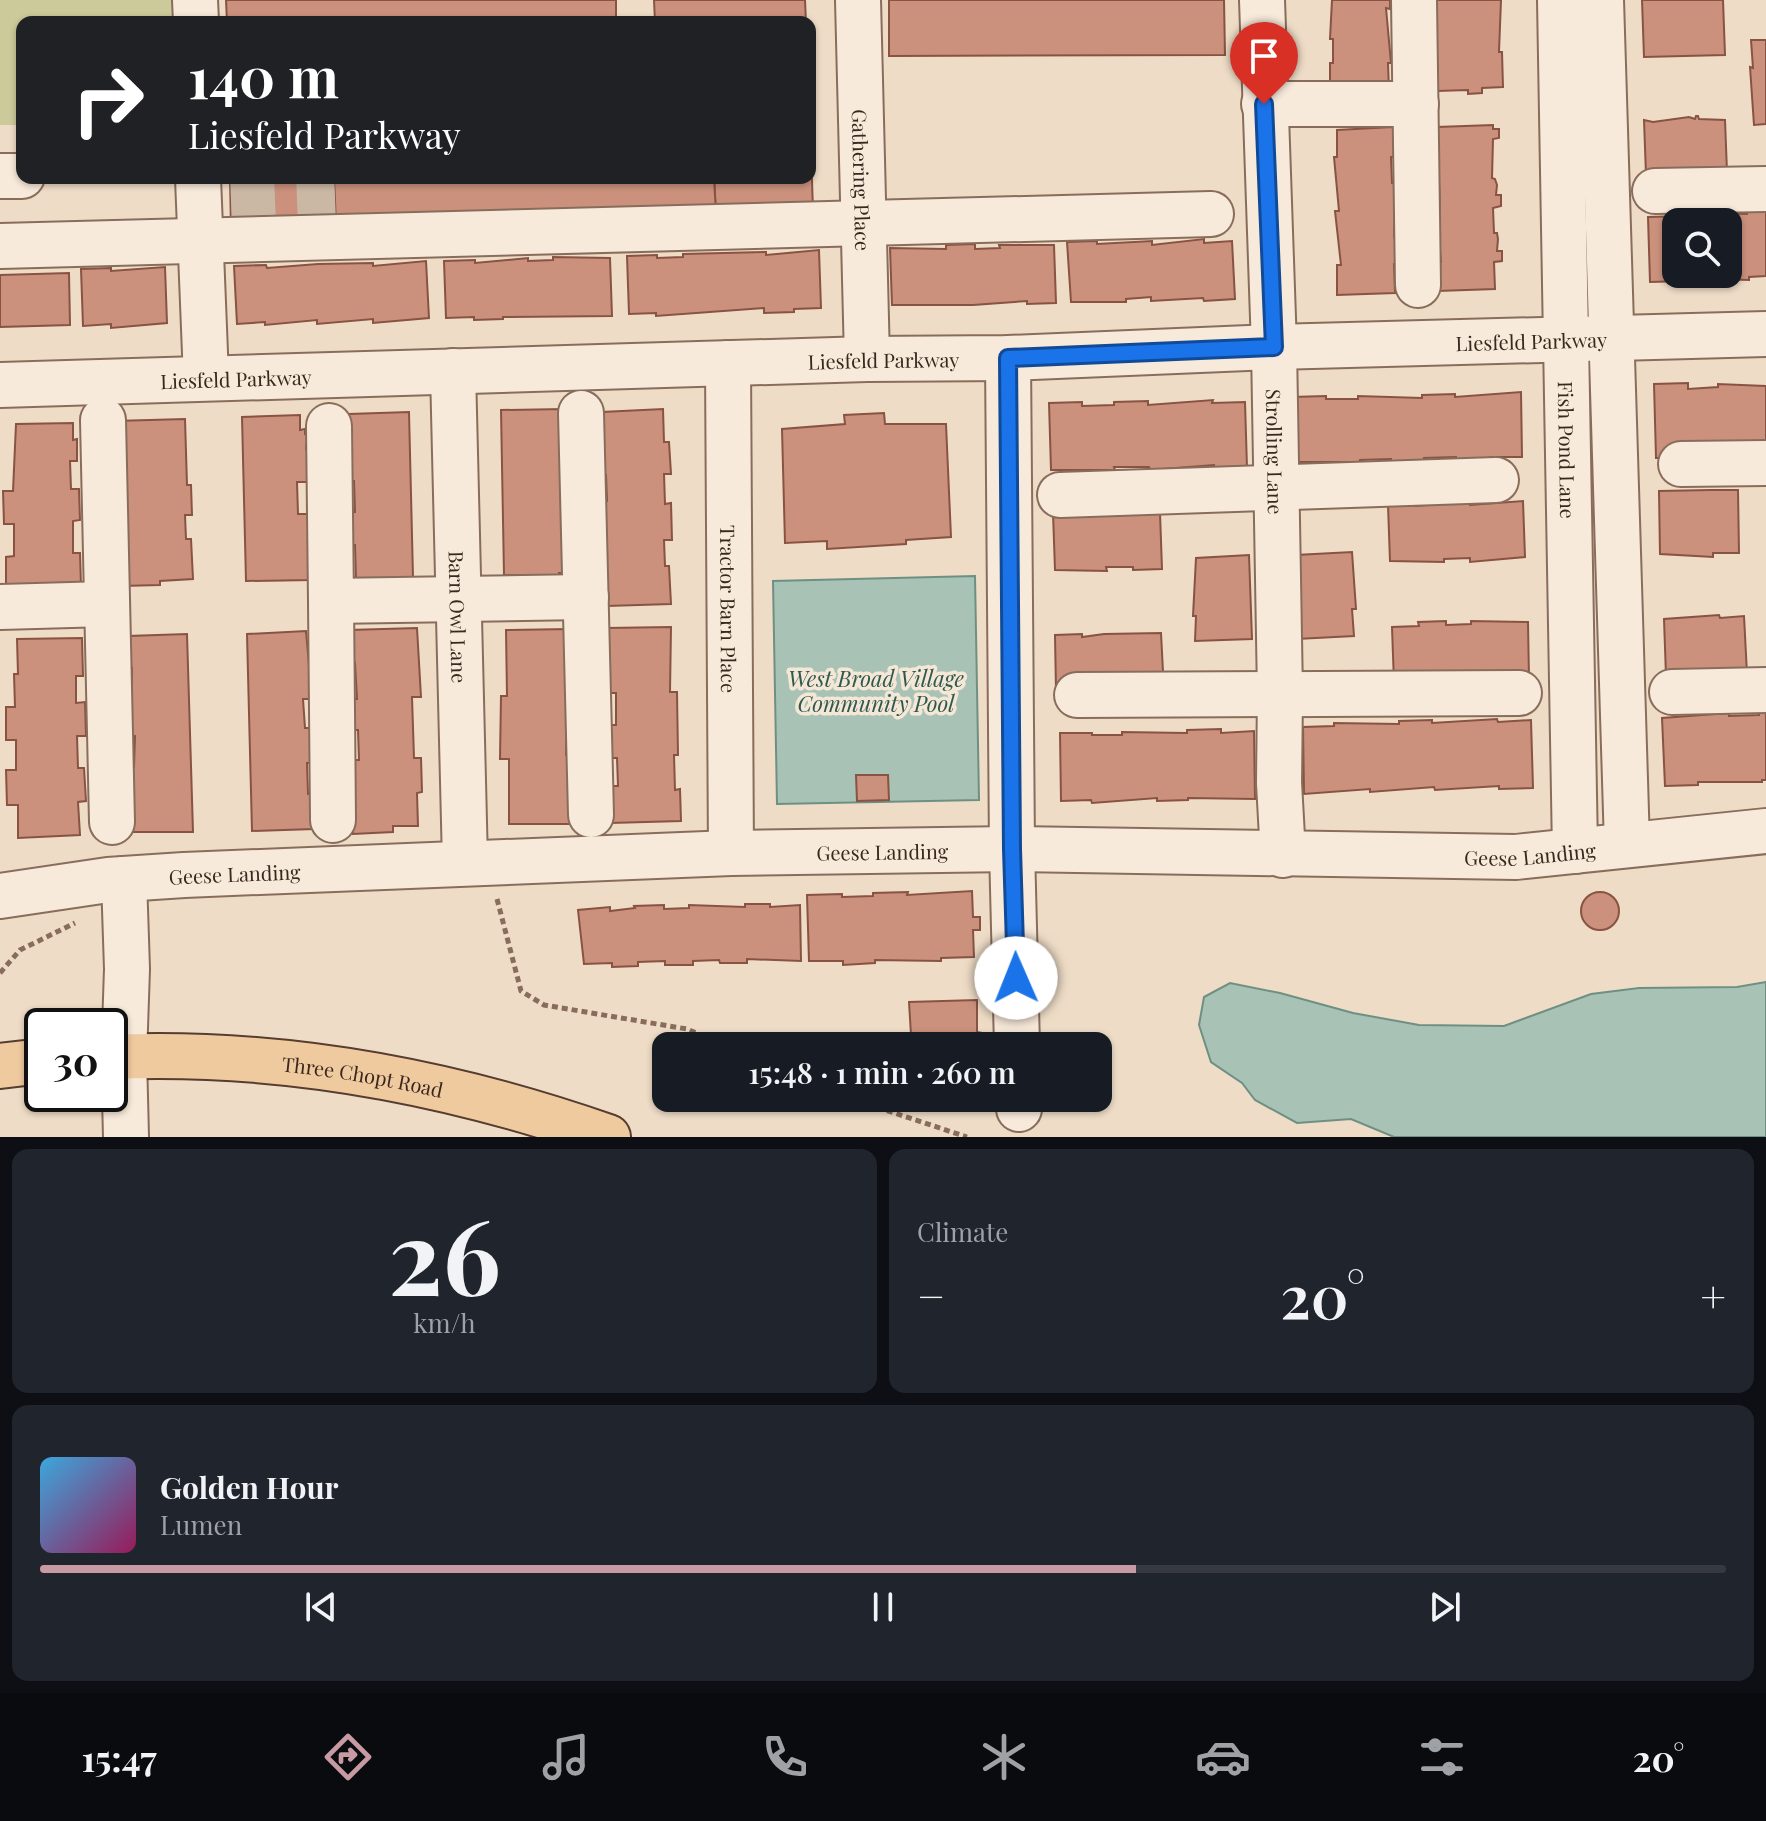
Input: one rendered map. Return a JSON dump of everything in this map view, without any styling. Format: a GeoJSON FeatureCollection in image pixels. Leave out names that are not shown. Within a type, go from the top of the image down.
{"type":"FeatureCollection","features":[{"type":"Feature","properties":{"kind":"main road","name":"Three Chopt Road"},"geometry":{"type":"LineString","coordinates":[[128,1057],[232,1058],[333,1067],[421,1083],[566,1122],[608,1137]]}},
{"type":"Feature","properties":{"kind":"main road"},"geometry":{"type":"LineString","coordinates":[[0,1066],[24,1063]]}},
{"type":"Feature","properties":{"kind":"street","name":"Gathering Place"},"geometry":{"type":"LineString","coordinates":[[858,0],[867,359]]}},
{"type":"Feature","properties":{"kind":"street","name":"Strolling Lane"},"geometry":{"type":"LineString","coordinates":[[1262,0],[1274,347],[1279,783],[1283,855]]}},
{"type":"Feature","properties":{"kind":"street"},"geometry":{"type":"LineString","coordinates":[[1414,0],[1418,285]]}},
{"type":"Feature","properties":{"kind":"street","name":"Fish Pond Lane"},"geometry":{"type":"LineString","coordinates":[[1560,0],[1575,851]]}},
{"type":"Feature","properties":{"kind":"street"},"geometry":{"type":"LineString","coordinates":[[1601,0],[1627,845]]}},
{"type":"Feature","properties":{"kind":"street"},"geometry":{"type":"LineString","coordinates":[[1264,104],[1416,104]]}},
{"type":"Feature","properties":{"kind":"street"},"geometry":{"type":"LineString","coordinates":[[1655,191],[1766,189]]}},
{"type":"Feature","properties":{"kind":"street"},"geometry":{"type":"LineString","coordinates":[[0,246],[207,206],[865,224],[1211,214]]}},
{"type":"Feature","properties":{"kind":"street"},"geometry":{"type":"LineString","coordinates":[[206,378],[207,206]]}},
{"type":"Feature","properties":{"kind":"street","name":"Liesfeld Parkway"},"geometry":{"type":"LineString","coordinates":[[0,385],[867,359],[1008,358],[1613,336],[1766,334]]}},
{"type":"Feature","properties":{"kind":"street"},"geometry":{"type":"LineString","coordinates":[[1008,358],[1017,1032]]}},
{"type":"Feature","properties":{"kind":"street","name":"Tractor Barn Place"},"geometry":{"type":"LineString","coordinates":[[728,363],[731,853]]}},
{"type":"Feature","properties":{"kind":"street","name":"Barn Owl Lane"},"geometry":{"type":"LineString","coordinates":[[453,371],[465,863]]}},
{"type":"Feature","properties":{"kind":"street"},"geometry":{"type":"LineString","coordinates":[[581,413],[591,815]]}},
{"type":"Feature","properties":{"kind":"street"},"geometry":{"type":"LineString","coordinates":[[103,420],[112,822]]}},
{"type":"Feature","properties":{"kind":"street"},"geometry":{"type":"LineString","coordinates":[[329,426],[333,820]]}},
{"type":"Feature","properties":{"kind":"street"},"geometry":{"type":"LineString","coordinates":[[1681,464],[1766,463]]}},
{"type":"Feature","properties":{"kind":"street"},"geometry":{"type":"LineString","coordinates":[[1060,495],[1496,480]]}},
{"type":"Feature","properties":{"kind":"street"},"geometry":{"type":"LineString","coordinates":[[331,601],[586,597]]}},
{"type":"Feature","properties":{"kind":"street"},"geometry":{"type":"LineString","coordinates":[[0,607],[107,604]]}},
{"type":"Feature","properties":{"kind":"street"},"geometry":{"type":"LineString","coordinates":[[1672,692],[1766,690]]}},
{"type":"Feature","properties":{"kind":"street"},"geometry":{"type":"LineString","coordinates":[[1077,695],[1519,693]]}},
{"type":"Feature","properties":{"kind":"street","name":"Geese Landing"},"geometry":{"type":"LineString","coordinates":[[0,896],[125,896],[465,863],[731,853],[1012,849],[1516,857],[1766,831]]}},
{"type":"Feature","properties":{"kind":"street"},"geometry":{"type":"LineString","coordinates":[[119,1008],[125,896]]}},
{"type":"Feature","properties":{"kind":"street"},"geometry":{"type":"LineString","coordinates":[[123,1112],[126,1137]]}},
{"type":"Feature","properties":{"kind":"path"},"geometry":{"type":"LineString","coordinates":[[0,973],[20,950],[125,896]]}},
{"type":"Feature","properties":{"kind":"path"},"geometry":{"type":"LineString","coordinates":[[497,897],[521,991],[544,1005],[694,1032]]}},
{"type":"Feature","properties":{"kind":"path"},"geometry":{"type":"LineString","coordinates":[[891,1112],[967,1137]]}},
{"type":"Feature","properties":{"kind":"shaded area"},"geometry":{"type":"Polygon","coordinates":[[[0,0],[177,0],[177,16],[16,16],[16,125],[0,125],[0,0]]]}},
{"type":"Feature","properties":{"kind":"water","name":"West Broad Village Community Pool"},"geometry":{"type":"Polygon","coordinates":[[[975,576],[979,800],[777,804],[773,581],[975,576]]]}},
{"type":"Feature","properties":{"kind":"water"},"geometry":{"type":"Polygon","coordinates":[[[1766,982],[1766,1137],[1394,1137],[1351,1119],[1297,1123],[1255,1100],[1242,1083],[1211,1062],[1199,1025],[1204,997],[1230,983],[1353,1013],[1419,1025],[1504,1026],[1591,994],[1639,988],[1737,987],[1766,982]]]}},
{"type":"Feature","properties":{"kind":"building"},"geometry":{"type":"Polygon","coordinates":[[[226,0],[616,0],[616,16],[227,16],[226,0]]]}},
{"type":"Feature","properties":{"kind":"building"},"geometry":{"type":"Polygon","coordinates":[[[654,0],[805,0],[806,16],[655,16],[654,0]]]}},
{"type":"Feature","properties":{"kind":"building"},"geometry":{"type":"Polygon","coordinates":[[[889,0],[1224,0],[1225,55],[889,56],[889,0]]]}},
{"type":"Feature","properties":{"kind":"building"},"geometry":{"type":"Polygon","coordinates":[[[1332,0],[1390,0],[1390,9],[1386,8],[1391,63],[1388,63],[1389,92],[1330,93],[1332,0]]]}},
{"type":"Feature","properties":{"kind":"building"},"geometry":{"type":"Polygon","coordinates":[[[1434,0],[1501,0],[1499,52],[1502,52],[1503,87],[1482,88],[1482,93],[1468,94],[1468,90],[1437,91],[1434,0]]]}},
{"type":"Feature","properties":{"kind":"building"},"geometry":{"type":"Polygon","coordinates":[[[1642,0],[1723,0],[1725,55],[1644,57],[1642,0]]]}},
{"type":"Feature","properties":{"kind":"building"},"geometry":{"type":"Polygon","coordinates":[[[1751,40],[1766,40],[1766,124],[1754,125],[1751,40]]]}},
{"type":"Feature","properties":{"kind":"building"},"geometry":{"type":"Polygon","coordinates":[[[1696,116],[1699,119],[1725,120],[1727,172],[1646,175],[1644,120],[1695,119],[1696,116]]]}},
{"type":"Feature","properties":{"kind":"building"},"geometry":{"type":"Polygon","coordinates":[[[1493,125],[1493,129],[1499,129],[1499,138],[1493,139],[1492,178],[1497,185],[1496,195],[1501,195],[1501,206],[1493,208],[1494,233],[1497,233],[1498,239],[1497,251],[1502,251],[1502,261],[1494,262],[1495,289],[1438,291],[1437,262],[1441,262],[1436,208],[1440,208],[1439,182],[1435,182],[1437,127],[1493,125]]]}},
{"type":"Feature","properties":{"kind":"building"},"geometry":{"type":"Polygon","coordinates":[[[1393,127],[1394,157],[1391,157],[1392,183],[1395,183],[1394,237],[1397,237],[1395,293],[1337,295],[1337,265],[1341,265],[1335,211],[1339,211],[1334,157],[1337,157],[1337,130],[1393,127]]]}},
{"type":"Feature","properties":{"kind":"building"},"geometry":{"type":"Polygon","coordinates":[[[230,184],[334,184],[336,224],[231,228],[230,184]]]}},
{"type":"Feature","properties":{"kind":"building"},"geometry":{"type":"Polygon","coordinates":[[[334,184],[714,184],[716,213],[336,224],[334,184]]]}},
{"type":"Feature","properties":{"kind":"building"},"geometry":{"type":"Polygon","coordinates":[[[714,184],[812,184],[813,210],[716,213],[714,184]]]}},
{"type":"Feature","properties":{"kind":"building"},"geometry":{"type":"Polygon","coordinates":[[[1747,210],[1766,210],[1766,276],[1742,280],[1742,214],[1747,214],[1747,210]]]}},
{"type":"Feature","properties":{"kind":"building"},"geometry":{"type":"Polygon","coordinates":[[[1648,217],[1662,217],[1662,282],[1650,282],[1648,217]]]}},
{"type":"Feature","properties":{"kind":"building"},"geometry":{"type":"Polygon","coordinates":[[[1204,239],[1204,243],[1232,241],[1235,299],[1151,301],[1151,297],[1126,299],[1126,302],[1071,302],[1067,242],[1152,241],[1152,245],[1204,239]]]}},
{"type":"Feature","properties":{"kind":"building"},"geometry":{"type":"Polygon","coordinates":[[[975,244],[975,249],[1000,248],[999,245],[1054,245],[1056,303],[892,305],[890,248],[946,249],[946,245],[975,244]]]}},
{"type":"Feature","properties":{"kind":"building"},"geometry":{"type":"Polygon","coordinates":[[[819,250],[821,308],[764,313],[764,308],[656,316],[656,313],[629,314],[627,256],[657,255],[657,258],[683,257],[683,254],[766,252],[766,255],[819,250]]]}},
{"type":"Feature","properties":{"kind":"building"},"geometry":{"type":"Polygon","coordinates":[[[553,257],[610,258],[612,316],[446,318],[444,261],[475,260],[475,263],[528,258],[528,261],[553,260],[553,257]]]}},
{"type":"Feature","properties":{"kind":"building"},"geometry":{"type":"Polygon","coordinates":[[[426,261],[429,318],[373,323],[373,319],[317,324],[317,320],[237,324],[234,266],[266,265],[267,268],[373,263],[373,266],[426,261]]]}},
{"type":"Feature","properties":{"kind":"building"},"geometry":{"type":"Polygon","coordinates":[[[165,267],[167,323],[111,328],[111,324],[83,326],[81,269],[111,268],[111,271],[165,267]]]}},
{"type":"Feature","properties":{"kind":"building"},"geometry":{"type":"Polygon","coordinates":[[[69,273],[70,325],[0,327],[0,275],[69,273]]]}},
{"type":"Feature","properties":{"kind":"building"},"geometry":{"type":"Polygon","coordinates":[[[1688,383],[1688,389],[1718,387],[1718,384],[1766,386],[1766,458],[1656,458],[1654,384],[1688,383]]]}},
{"type":"Feature","properties":{"kind":"building"},"geometry":{"type":"Polygon","coordinates":[[[1521,392],[1522,457],[1456,461],[1456,457],[1424,458],[1424,461],[1293,462],[1292,397],[1422,398],[1422,395],[1455,394],[1455,397],[1521,392]]]}},
{"type":"Feature","properties":{"kind":"building"},"geometry":{"type":"Polygon","coordinates":[[[1213,400],[1212,403],[1245,402],[1247,468],[1215,469],[1214,465],[1150,470],[1149,467],[1114,467],[1115,470],[1051,470],[1049,403],[1082,402],[1082,406],[1148,401],[1148,405],[1213,400]]]}},
{"type":"Feature","properties":{"kind":"building"},"geometry":{"type":"Polygon","coordinates":[[[564,409],[566,475],[560,476],[561,507],[567,507],[568,539],[562,540],[563,573],[504,575],[501,410],[564,409]]]}},
{"type":"Feature","properties":{"kind":"building"},"geometry":{"type":"Polygon","coordinates":[[[663,409],[664,442],[669,442],[671,474],[664,474],[665,504],[671,503],[672,540],[664,540],[671,604],[607,606],[599,501],[607,501],[606,475],[603,475],[602,412],[663,409]]]}},
{"type":"Feature","properties":{"kind":"building"},"geometry":{"type":"Polygon","coordinates":[[[409,412],[413,577],[356,580],[355,545],[346,545],[345,512],[355,512],[354,481],[344,481],[349,414],[409,412]]]}},
{"type":"Feature","properties":{"kind":"building"},"geometry":{"type":"Polygon","coordinates":[[[884,413],[885,424],[946,424],[951,537],[906,540],[906,544],[827,549],[827,541],[785,543],[782,429],[845,424],[844,415],[884,413]]]}},
{"type":"Feature","properties":{"kind":"building"},"geometry":{"type":"Polygon","coordinates":[[[300,415],[300,430],[305,429],[305,434],[311,434],[311,445],[306,445],[306,449],[310,448],[310,482],[297,482],[298,514],[309,514],[311,580],[246,581],[242,417],[300,415]]]}},
{"type":"Feature","properties":{"kind":"building"},"geometry":{"type":"Polygon","coordinates":[[[185,419],[187,485],[191,485],[192,515],[185,515],[186,539],[191,539],[193,579],[160,581],[160,585],[121,586],[114,421],[185,419]]]}},
{"type":"Feature","properties":{"kind":"building"},"geometry":{"type":"Polygon","coordinates":[[[73,423],[77,461],[70,461],[71,489],[79,489],[80,520],[73,521],[73,553],[80,553],[81,586],[6,589],[6,557],[14,556],[14,524],[4,524],[3,491],[13,491],[16,424],[73,423]]]}},
{"type":"Feature","properties":{"kind":"building"},"geometry":{"type":"Polygon","coordinates":[[[1738,490],[1739,553],[1713,553],[1713,557],[1660,554],[1659,491],[1738,490]]]}},
{"type":"Feature","properties":{"kind":"building"},"geometry":{"type":"Polygon","coordinates":[[[1523,501],[1525,557],[1470,562],[1470,558],[1444,559],[1444,562],[1390,561],[1388,505],[1469,502],[1470,505],[1523,501]]]}},
{"type":"Feature","properties":{"kind":"building"},"geometry":{"type":"Polygon","coordinates":[[[1053,513],[1160,513],[1162,569],[1106,567],[1107,571],[1055,570],[1053,513]]]}},
{"type":"Feature","properties":{"kind":"building"},"geometry":{"type":"Polygon","coordinates":[[[1352,552],[1356,609],[1352,609],[1354,636],[1297,639],[1296,555],[1352,552]]]}},
{"type":"Feature","properties":{"kind":"building"},"geometry":{"type":"Polygon","coordinates":[[[1249,555],[1252,639],[1195,641],[1196,558],[1249,555]]]}},
{"type":"Feature","properties":{"kind":"building"},"geometry":{"type":"Polygon","coordinates":[[[1719,615],[1720,618],[1744,616],[1747,674],[1666,676],[1664,619],[1719,615]]]}},
{"type":"Feature","properties":{"kind":"building"},"geometry":{"type":"Polygon","coordinates":[[[1446,621],[1446,625],[1471,624],[1471,621],[1528,622],[1529,679],[1394,683],[1392,627],[1446,621]]]}},
{"type":"Feature","properties":{"kind":"building"},"geometry":{"type":"Polygon","coordinates":[[[671,627],[670,692],[677,692],[675,790],[680,789],[681,821],[611,823],[610,786],[618,786],[617,758],[606,758],[606,725],[616,725],[616,693],[604,693],[606,628],[671,627]]]}},
{"type":"Feature","properties":{"kind":"building"},"geometry":{"type":"Polygon","coordinates":[[[417,628],[421,697],[412,697],[414,758],[421,758],[422,792],[417,793],[418,826],[393,826],[393,832],[353,834],[351,760],[359,760],[358,730],[350,730],[349,699],[357,699],[355,663],[350,664],[349,630],[417,628]]]}},
{"type":"Feature","properties":{"kind":"building"},"geometry":{"type":"Polygon","coordinates":[[[570,629],[572,726],[566,726],[566,755],[575,755],[575,824],[509,824],[509,759],[500,759],[501,696],[507,696],[506,630],[570,629]]]}},
{"type":"Feature","properties":{"kind":"building"},"geometry":{"type":"Polygon","coordinates":[[[306,631],[312,699],[303,699],[305,728],[312,728],[314,763],[307,763],[308,794],[314,794],[314,829],[252,831],[247,634],[306,631]]]}},
{"type":"Feature","properties":{"kind":"building"},"geometry":{"type":"Polygon","coordinates":[[[1161,633],[1164,691],[1056,691],[1055,635],[1082,634],[1082,637],[1161,633]]]}},
{"type":"Feature","properties":{"kind":"building"},"geometry":{"type":"Polygon","coordinates":[[[187,634],[193,832],[132,832],[132,786],[127,767],[134,767],[135,736],[125,737],[125,702],[132,701],[128,636],[187,634]]]}},
{"type":"Feature","properties":{"kind":"building"},"geometry":{"type":"Polygon","coordinates":[[[82,638],[83,676],[76,676],[76,703],[85,702],[86,736],[77,736],[78,768],[84,768],[86,801],[78,802],[80,835],[18,838],[18,805],[7,805],[6,770],[16,770],[16,740],[6,740],[6,707],[15,707],[17,639],[82,638]]]}},
{"type":"Feature","properties":{"kind":"building"},"geometry":{"type":"Polygon","coordinates":[[[1759,712],[1766,712],[1766,780],[1665,786],[1662,718],[1729,713],[1729,716],[1759,715],[1759,712]]]}},
{"type":"Feature","properties":{"kind":"building"},"geometry":{"type":"Polygon","coordinates":[[[1497,719],[1498,722],[1531,720],[1533,788],[1499,789],[1499,786],[1435,790],[1434,787],[1304,794],[1303,727],[1334,726],[1334,723],[1399,724],[1399,721],[1432,720],[1432,723],[1497,719]]]}},
{"type":"Feature","properties":{"kind":"building"},"geometry":{"type":"Polygon","coordinates":[[[1221,729],[1221,733],[1254,731],[1255,799],[1061,801],[1060,733],[1122,735],[1122,732],[1187,733],[1187,730],[1221,729]]]}},
{"type":"Feature","properties":{"kind":"building"},"geometry":{"type":"Polygon","coordinates":[[[856,775],[888,775],[889,800],[857,801],[856,775]]]}},
{"type":"Feature","properties":{"kind":"building"},"geometry":{"type":"Polygon","coordinates":[[[972,891],[973,917],[980,917],[980,930],[973,930],[974,957],[941,958],[941,961],[875,960],[875,963],[843,965],[843,961],[809,961],[807,895],[842,894],[842,897],[873,896],[873,893],[908,892],[907,895],[972,891]]]}},
{"type":"Feature","properties":{"kind":"building"},"geometry":{"type":"Polygon","coordinates":[[[1600,892],[1613,898],[1619,911],[1613,924],[1600,930],[1587,924],[1581,911],[1587,898],[1600,892]]]}},
{"type":"Feature","properties":{"kind":"building"},"geometry":{"type":"Polygon","coordinates":[[[745,904],[770,904],[770,907],[800,905],[801,961],[747,959],[747,963],[720,963],[719,960],[693,961],[693,965],[665,965],[665,961],[612,967],[612,963],[584,964],[578,910],[610,907],[610,911],[664,905],[664,909],[689,908],[689,905],[745,907],[745,904]]]}},
{"type":"Feature","properties":{"kind":"building"},"geometry":{"type":"Polygon","coordinates":[[[977,1000],[977,1032],[911,1032],[909,1002],[977,1000]]]}},
{"type":"Feature","properties":{"kind":"tunnel"},"geometry":{"type":"LineString","coordinates":[[231,201],[335,197]]}},
{"type":"Feature","properties":{"kind":"route"},"geometry":{"type":"LineString","coordinates":[[1016,978],[1008,358],[1274,347],[1264,104]]}}]}
